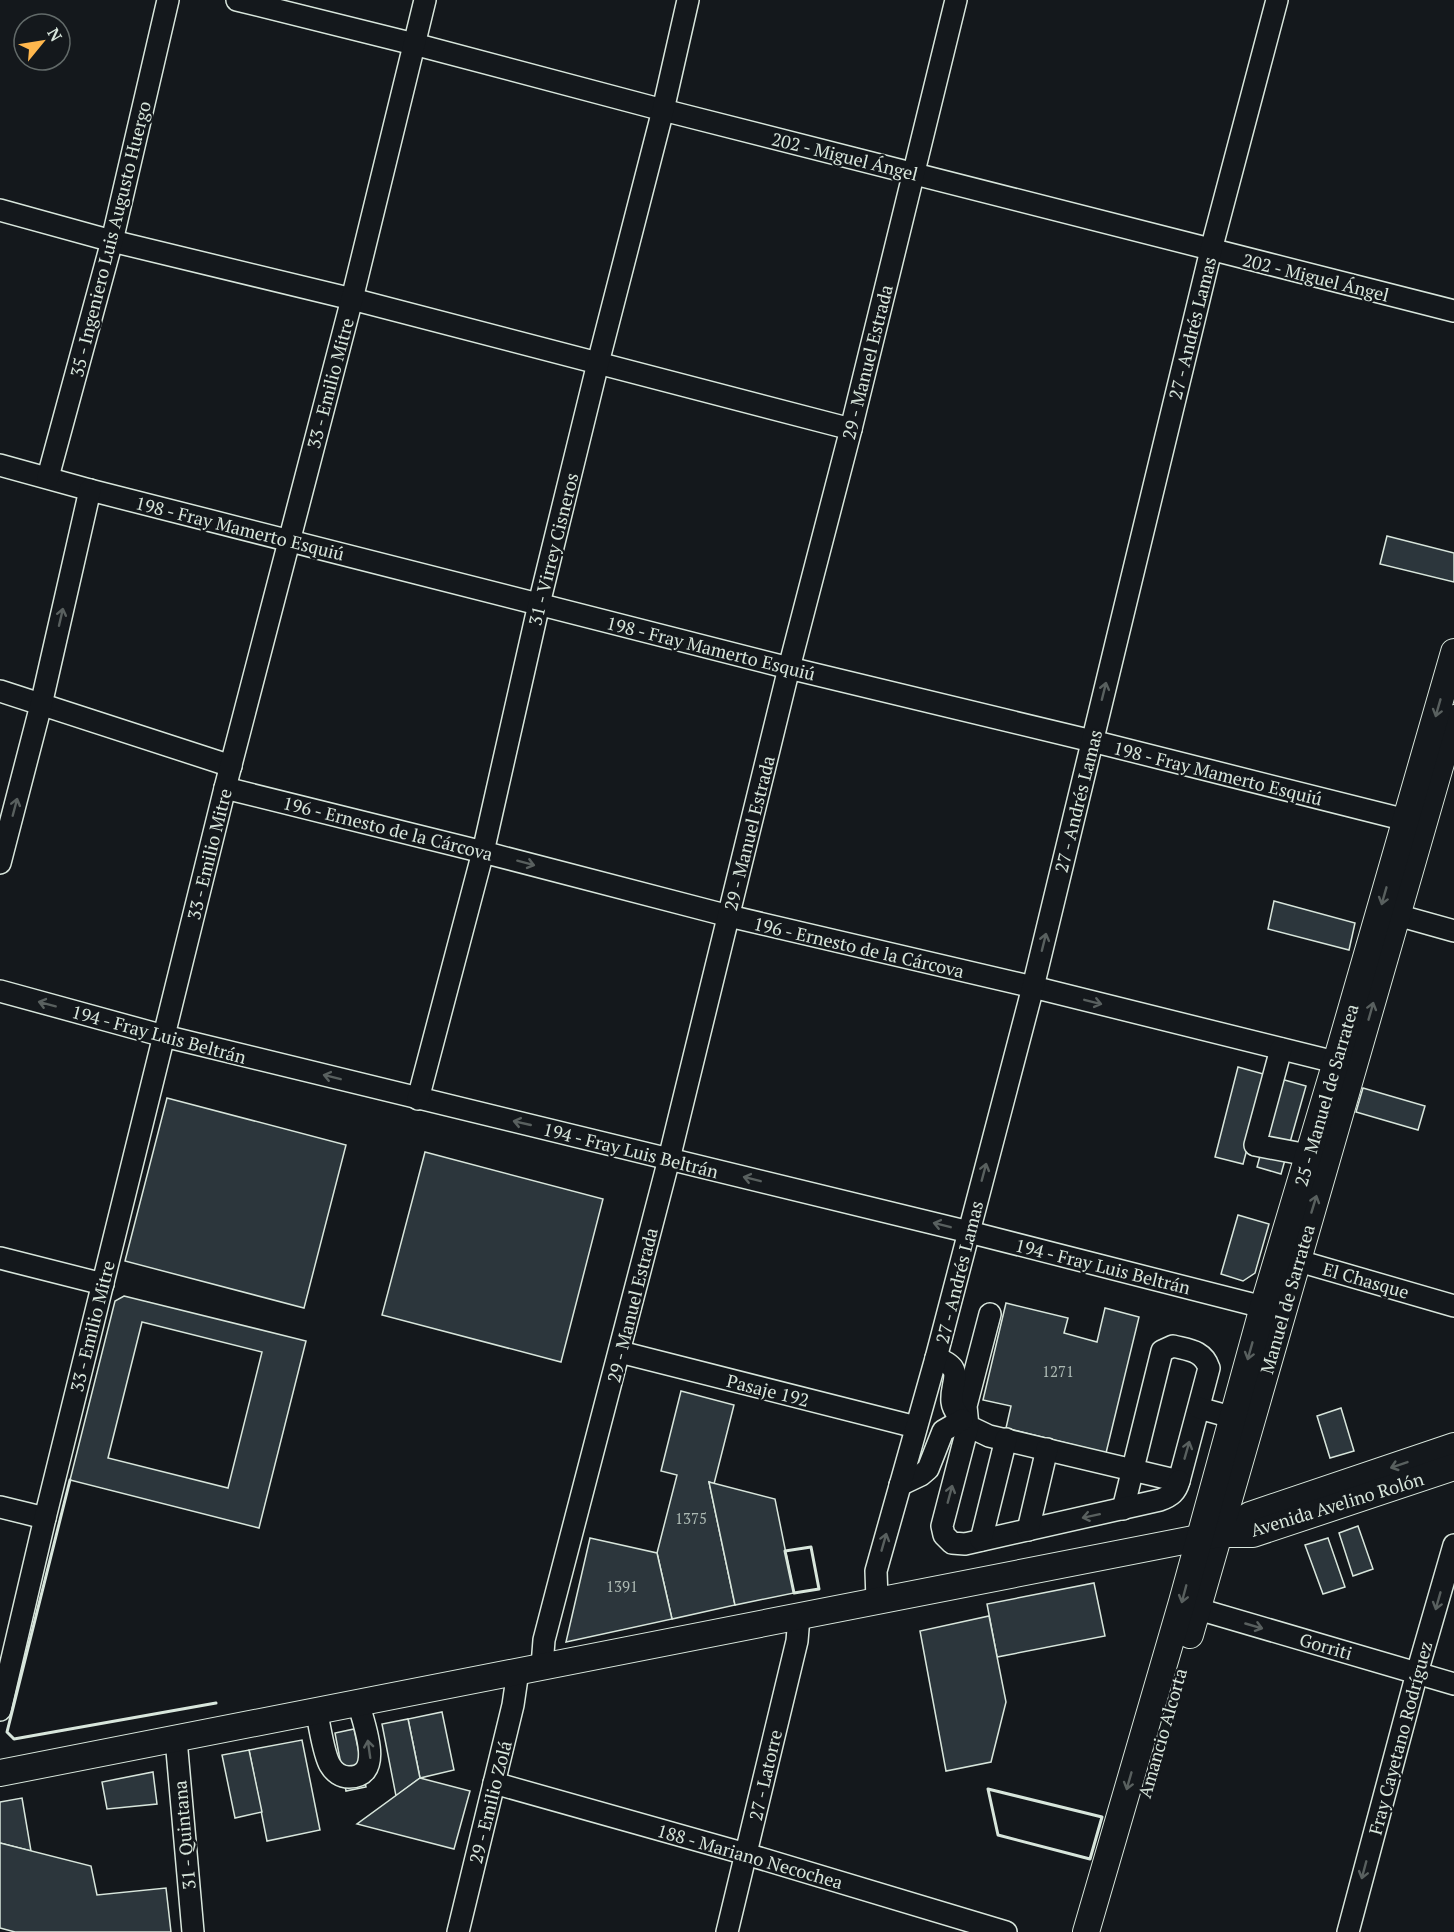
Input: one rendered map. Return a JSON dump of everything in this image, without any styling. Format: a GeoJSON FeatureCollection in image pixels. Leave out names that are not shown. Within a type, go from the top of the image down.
{"type":"FeatureCollection","features":[{"type":"Feature","properties":{"kind":"main road","name":"25 - Manuel de Sarratea"},"geometry":{"type":"LineString","coordinates":[[1209,1536],[1231,1418],[1263,1307],[1288,1258],[1308,1155],[1346,1065],[1414,822],[1454,652]]}},
{"type":"Feature","properties":{"kind":"main road","name":"Manuel de Sarratea"},"geometry":{"type":"LineString","coordinates":[[1209,1536],[1346,1065],[1397,915],[1414,822],[1454,718]]}},
{"type":"Feature","properties":{"kind":"main road","name":"Avenida Avelino Rolón"},"geometry":{"type":"LineString","coordinates":[[1209,1536],[1250,1515],[1454,1446]]}},
{"type":"Feature","properties":{"kind":"main road","name":"Avenida Avelino Rolón"},"geometry":{"type":"LineString","coordinates":[[1209,1536],[1253,1534],[1454,1467]]}},
{"type":"Feature","properties":{"kind":"main road"},"geometry":{"type":"LineString","coordinates":[[0,1773],[799,1617],[877,1599],[1209,1536],[1086,1932]]}},
{"type":"Feature","properties":{"kind":"main road","name":"Amancio Alcorta"},"geometry":{"type":"LineString","coordinates":[[1104,1932],[1198,1609],[1209,1536]]}},
{"type":"Feature","properties":{"kind":"street","name":"35 - Ingeniero Luis Augusto Huergo"},"geometry":{"type":"LineString","coordinates":[[48,477],[112,241],[168,0]]}},
{"type":"Feature","properties":{"kind":"street","name":"202 - Miguel Ángel"},"geometry":{"type":"LineString","coordinates":[[237,0],[1454,311]]}},
{"type":"Feature","properties":{"kind":"street","name":"33 - Emilio Mitre"},"geometry":{"type":"LineString","coordinates":[[0,1710],[45,1518],[225,788],[351,299],[425,0]]}},
{"type":"Feature","properties":{"kind":"street","name":"31 - Virrey Cisneros"},"geometry":{"type":"LineString","coordinates":[[418,1099],[483,852],[539,604],[663,110],[688,0]]}},
{"type":"Feature","properties":{"kind":"street","name":"29 - Manuel Estrada"},"geometry":{"type":"LineString","coordinates":[[530,1668],[544,1640],[620,1352],[956,0]]}},
{"type":"Feature","properties":{"kind":"street","name":"27 - Andrés Lamas"},"geometry":{"type":"LineString","coordinates":[[877,1599],[876,1572],[936,1358],[1033,987],[1211,250],[1277,0]]}},
{"type":"Feature","properties":{"kind":"street"},"geometry":{"type":"LineString","coordinates":[[0,210],[112,241],[351,299],[851,429]]}},
{"type":"Feature","properties":{"kind":"street","name":"198 - Fray Mamerto Esquiú"},"geometry":{"type":"LineString","coordinates":[[0,465],[288,541],[789,668],[1414,822]]}},
{"type":"Feature","properties":{"kind":"street"},"geometry":{"type":"LineString","coordinates":[[0,863],[41,705],[90,490]]}},
{"type":"Feature","properties":{"kind":"street"},"geometry":{"type":"LineString","coordinates":[[0,692],[231,766]]}},
{"type":"Feature","properties":{"kind":"street","name":"196 - Ernesto de la Cárcova"},"geometry":{"type":"LineString","coordinates":[[225,788],[729,916],[1033,987],[1346,1065]]}},
{"type":"Feature","properties":{"kind":"street"},"geometry":{"type":"LineString","coordinates":[[1397,915],[1454,931]]}},
{"type":"Feature","properties":{"kind":"street","name":"194 - Fray Luis Beltrán"},"geometry":{"type":"LineString","coordinates":[[0,992],[164,1036],[969,1232],[1263,1307]]}},
{"type":"Feature","properties":{"kind":"street"},"geometry":{"type":"LineString","coordinates":[[1281,1049],[1255,1145],[1308,1155]]}},
{"type":"Feature","properties":{"kind":"street"},"geometry":{"type":"LineString","coordinates":[[0,1258],[103,1284]]}},
{"type":"Feature","properties":{"kind":"street","name":"El Chasque"},"geometry":{"type":"LineString","coordinates":[[1288,1258],[1454,1306]]}},
{"type":"Feature","properties":{"kind":"street"},"geometry":{"type":"LineString","coordinates":[[990,1314],[966,1406],[965,1423],[942,1526],[944,1535],[951,1543],[965,1544],[1123,1509],[1169,1497],[1176,1490],[1209,1368],[1202,1355],[1173,1346],[1166,1347],[1162,1351],[1123,1509]]}},
{"type":"Feature","properties":{"kind":"street","name":"Pasaje 192"},"geometry":{"type":"LineString","coordinates":[[620,1352],[916,1428]]}},
{"type":"Feature","properties":{"kind":"street"},"geometry":{"type":"LineString","coordinates":[[936,1358],[945,1361],[954,1372],[956,1380],[951,1400],[953,1407],[965,1423],[989,1436],[1179,1480]]}},
{"type":"Feature","properties":{"kind":"street"},"geometry":{"type":"LineString","coordinates":[[1199,1408],[1231,1418]]}},
{"type":"Feature","properties":{"kind":"street"},"geometry":{"type":"LineString","coordinates":[[900,1485],[928,1469],[943,1431],[965,1423]]}},
{"type":"Feature","properties":{"kind":"street"},"geometry":{"type":"LineString","coordinates":[[981,1540],[1006,1439]]}},
{"type":"Feature","properties":{"kind":"street"},"geometry":{"type":"LineString","coordinates":[[1028,1530],[1047,1449]]}},
{"type":"Feature","properties":{"kind":"street"},"geometry":{"type":"LineString","coordinates":[[0,1507],[45,1518]]}},
{"type":"Feature","properties":{"kind":"street","name":"Fray Cayetano Rodríguez"},"geometry":{"type":"LineString","coordinates":[[1347,1932],[1454,1545]]}},
{"type":"Feature","properties":{"kind":"street","name":"Gorriti"},"geometry":{"type":"LineString","coordinates":[[1198,1609],[1454,1684]]}},
{"type":"Feature","properties":{"kind":"street","name":"27 - Latorre"},"geometry":{"type":"LineString","coordinates":[[727,1932],[796,1641],[799,1617]]}},
{"type":"Feature","properties":{"kind":"street","name":"29 - Emilio Zolá"},"geometry":{"type":"LineString","coordinates":[[458,1932],[513,1705],[530,1668]]}},
{"type":"Feature","properties":{"kind":"street"},"geometry":{"type":"LineString","coordinates":[[316,1711],[329,1765],[336,1773],[346,1777],[356,1776],[365,1771],[370,1762],[370,1751],[358,1702]]}},
{"type":"Feature","properties":{"kind":"street","name":"31 - Quintana"},"geometry":{"type":"LineString","coordinates":[[176,1739],[193,1932]]}},
{"type":"Feature","properties":{"kind":"street","name":"188 - Mariano Necochea"},"geometry":{"type":"LineString","coordinates":[[494,1783],[746,1854],[1006,1932]]}},
{"type":"Feature","properties":{"kind":"building"},"geometry":{"type":"Polygon","coordinates":[[[1387,536],[1454,553],[1454,582],[1380,564],[1387,536]]]}},
{"type":"Feature","properties":{"kind":"building"},"geometry":{"type":"Polygon","coordinates":[[[1274,901],[1355,923],[1349,950],[1268,929],[1274,901]]]}},
{"type":"Feature","properties":{"kind":"building"},"geometry":{"type":"Polygon","coordinates":[[[1238,1067],[1267,1075],[1243,1164],[1215,1157],[1238,1067]]]}},
{"type":"Feature","properties":{"kind":"building"},"geometry":{"type":"Polygon","coordinates":[[[1281,1079],[1306,1086],[1281,1174],[1257,1167],[1281,1079]]]}},
{"type":"Feature","properties":{"kind":"building"},"geometry":{"type":"Polygon","coordinates":[[[1363,1088],[1425,1106],[1418,1130],[1356,1112],[1363,1088]]]}},
{"type":"Feature","properties":{"kind":"building"},"geometry":{"type":"Polygon","coordinates":[[[167,1098],[346,1145],[304,1308],[125,1261],[167,1098]]]}},
{"type":"Feature","properties":{"kind":"building"},"geometry":{"type":"Polygon","coordinates":[[[425,1152],[603,1199],[561,1362],[382,1315],[425,1152]]]}},
{"type":"Feature","properties":{"kind":"building"},"geometry":{"type":"Polygon","coordinates":[[[1238,1215],[1269,1224],[1255,1273],[1243,1281],[1221,1274],[1238,1215]]]}},
{"type":"Feature","properties":{"kind":"building"},"geometry":{"type":"Polygon","coordinates":[[[124,1296],[306,1341],[259,1528],[70,1480],[115,1301],[124,1296]],[[142,1322],[108,1458],[228,1488],[262,1352],[142,1322]]]}},
{"type":"Feature","properties":{"kind":"building"},"geometry":{"type":"Polygon","coordinates":[[[1006,1303],[1068,1318],[1064,1333],[1097,1342],[1105,1308],[1139,1317],[1106,1453],[1006,1428],[1011,1406],[983,1400],[1006,1303]]]}},
{"type":"Feature","properties":{"kind":"building"},"geometry":{"type":"Polygon","coordinates":[[[681,1391],[734,1405],[714,1484],[709,1482],[735,1605],[672,1619],[657,1553],[677,1475],[661,1471],[681,1391]]]}},
{"type":"Feature","properties":{"kind":"building"},"geometry":{"type":"Polygon","coordinates":[[[1341,1408],[1354,1451],[1330,1458],[1317,1416],[1341,1408]]]}},
{"type":"Feature","properties":{"kind":"building"},"geometry":{"type":"Polygon","coordinates":[[[709,1482],[775,1499],[794,1593],[735,1605],[709,1482]]]}},
{"type":"Feature","properties":{"kind":"building"},"geometry":{"type":"Polygon","coordinates":[[[1358,1526],[1373,1569],[1353,1576],[1339,1533],[1358,1526]]]}},
{"type":"Feature","properties":{"kind":"building"},"geometry":{"type":"Polygon","coordinates":[[[590,1538],[657,1553],[672,1619],[566,1642],[590,1538]]]}},
{"type":"Feature","properties":{"kind":"building"},"geometry":{"type":"Polygon","coordinates":[[[1328,1538],[1345,1587],[1323,1594],[1305,1545],[1328,1538]]]}},
{"type":"Feature","properties":{"kind":"building"},"geometry":{"type":"Polygon","coordinates":[[[1094,1583],[1105,1636],[997,1657],[987,1604],[1094,1583]]]}},
{"type":"Feature","properties":{"kind":"building"},"geometry":{"type":"Polygon","coordinates":[[[989,1616],[1006,1702],[991,1762],[946,1771],[920,1631],[989,1616]]]}},
{"type":"Feature","properties":{"kind":"building"},"geometry":{"type":"Polygon","coordinates":[[[442,1712],[454,1770],[420,1778],[408,1719],[442,1712]]]}},
{"type":"Feature","properties":{"kind":"building"},"geometry":{"type":"Polygon","coordinates":[[[408,1719],[420,1778],[396,1796],[382,1724],[408,1719]]]}},
{"type":"Feature","properties":{"kind":"building"},"geometry":{"type":"Polygon","coordinates":[[[354,1729],[366,1787],[346,1791],[335,1733],[354,1729]]]}},
{"type":"Feature","properties":{"kind":"building"},"geometry":{"type":"Polygon","coordinates":[[[302,1740],[320,1830],[267,1841],[249,1750],[302,1740]]]}},
{"type":"Feature","properties":{"kind":"building"},"geometry":{"type":"Polygon","coordinates":[[[249,1750],[262,1812],[235,1818],[222,1755],[249,1750]]]}},
{"type":"Feature","properties":{"kind":"building"},"geometry":{"type":"Polygon","coordinates":[[[153,1772],[157,1804],[107,1809],[102,1782],[153,1772]]]}},
{"type":"Feature","properties":{"kind":"building"},"geometry":{"type":"Polygon","coordinates":[[[420,1778],[470,1791],[454,1849],[357,1824],[420,1778]]]}},
{"type":"Feature","properties":{"kind":"building"},"geometry":{"type":"Polygon","coordinates":[[[22,1798],[31,1851],[0,1843],[0,1802],[22,1798]]]}},
{"type":"Feature","properties":{"kind":"building"},"geometry":{"type":"Polygon","coordinates":[[[0,1843],[91,1866],[97,1895],[166,1888],[171,1932],[15,1932],[0,1928],[0,1843]]]}},
{"type":"Feature","properties":{"kind":"wall"},"geometry":{"type":"LineString","coordinates":[[70,1480],[7,1732],[14,1739],[216,1703]]}},
{"type":"Feature","properties":{"kind":"wall"},"geometry":{"type":"LineString","coordinates":[[811,1547],[819,1589],[794,1593],[785,1551],[811,1547]]}},
{"type":"Feature","properties":{"kind":"wall"},"geometry":{"type":"LineString","coordinates":[[988,1789],[1102,1817],[1090,1859],[998,1835],[988,1789]]}}]}
